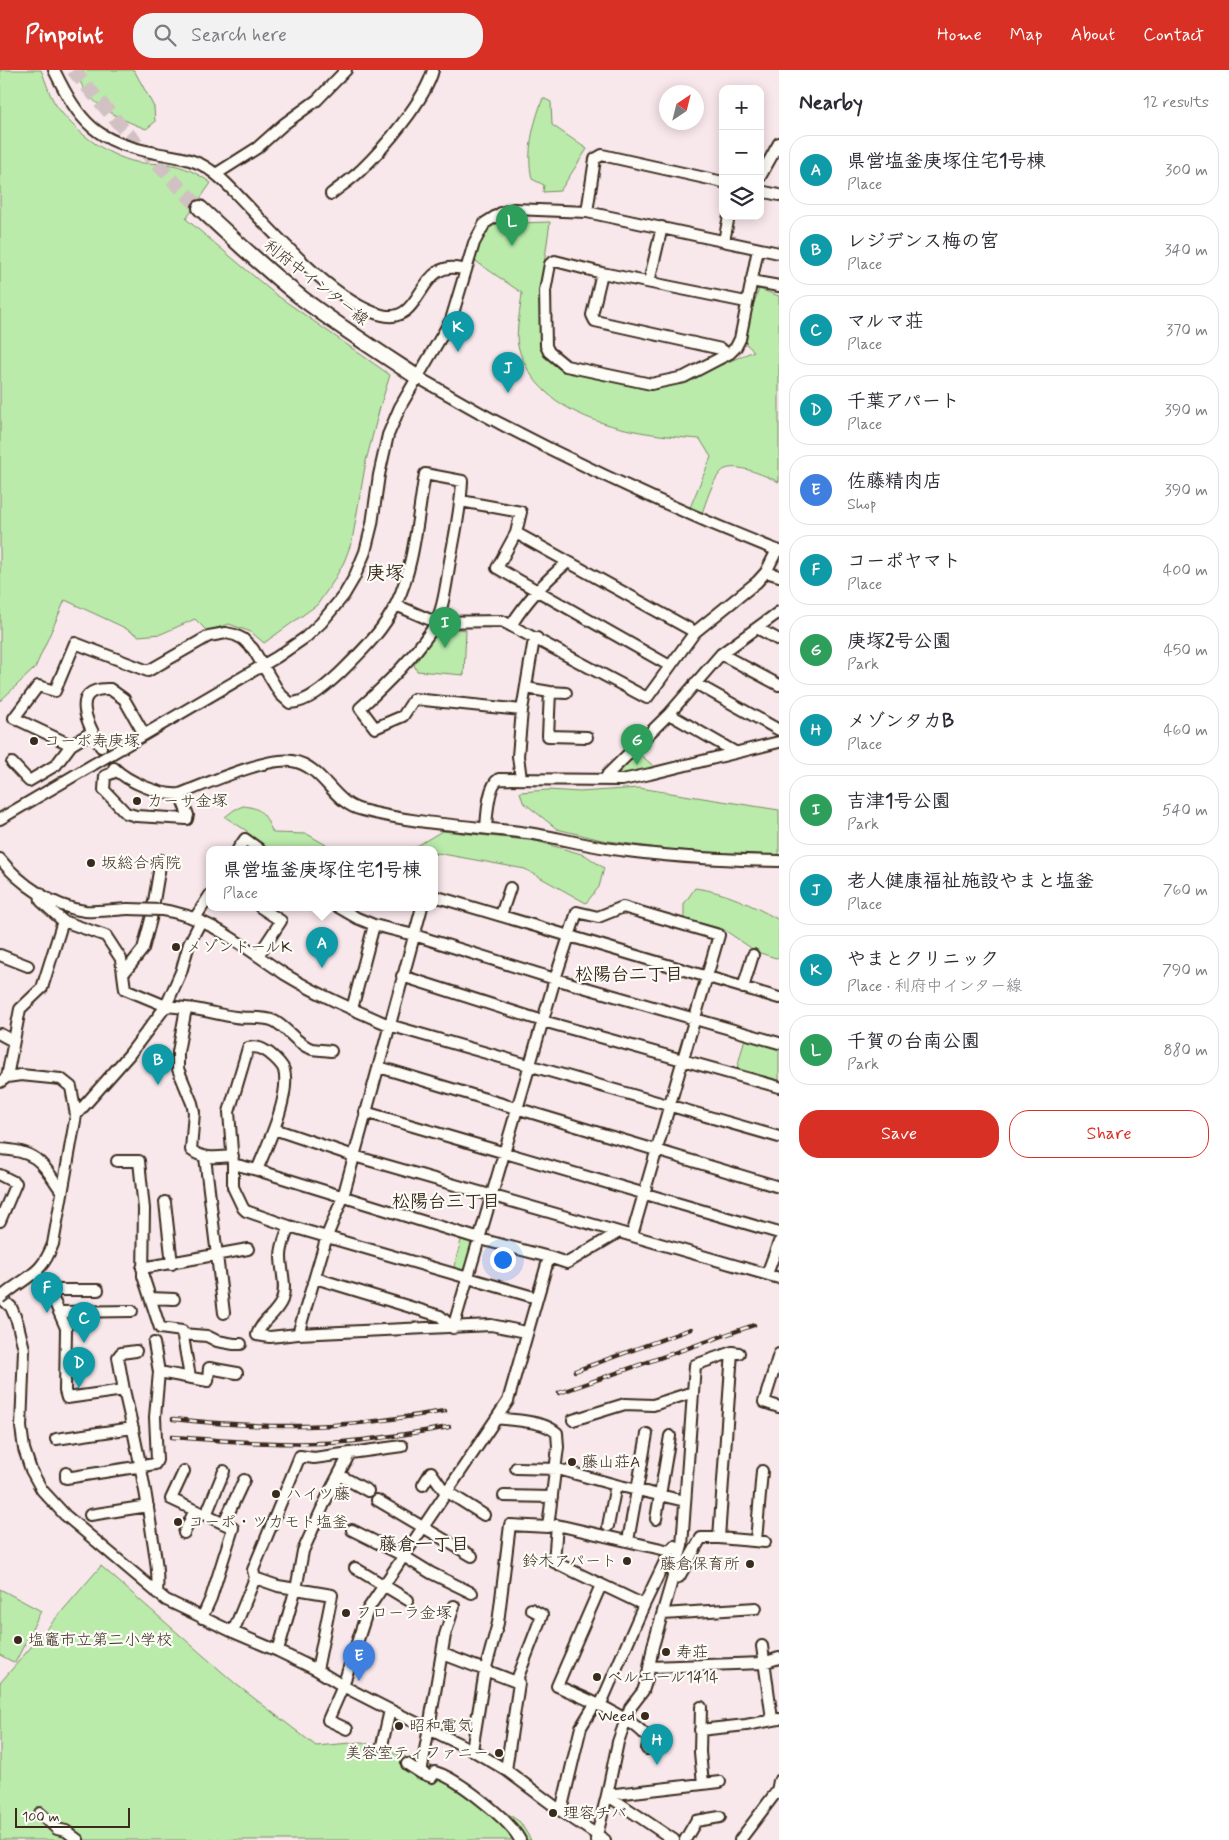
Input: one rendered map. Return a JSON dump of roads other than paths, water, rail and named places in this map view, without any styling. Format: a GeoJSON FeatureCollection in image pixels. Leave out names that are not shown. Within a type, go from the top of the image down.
{"type":"FeatureCollection","features":[{"type":"Feature","properties":{"kind":"main road","name":"利府中インター線"},"geometry":{"type":"LineString","coordinates":[[200,208],[250,255],[304,299],[372,348],[417,377]]}},
{"type":"Feature","properties":{"kind":"street"},"geometry":{"type":"LineString","coordinates":[[54,70],[77,112],[108,138],[135,150],[189,159],[216,174],[319,276],[349,298],[381,315],[392,316],[406,310],[418,298],[428,280],[441,270],[449,267],[466,270]]}},
{"type":"Feature","properties":{"kind":"street"},"geometry":{"type":"LineString","coordinates":[[216,174],[257,148],[284,124],[317,100],[346,70]]}},
{"type":"Feature","properties":{"kind":"street"},"geometry":{"type":"LineString","coordinates":[[331,194],[360,172],[392,136],[428,84],[433,70]]}},
{"type":"Feature","properties":{"kind":"street"},"geometry":{"type":"LineString","coordinates":[[761,175],[776,155],[779,143]]}},
{"type":"Feature","properties":{"kind":"street"},"geometry":{"type":"LineString","coordinates":[[587,212],[595,160],[602,155],[719,181]]}},
{"type":"Feature","properties":{"kind":"street"},"geometry":{"type":"LineString","coordinates":[[764,192],[779,195]]}},
{"type":"Feature","properties":{"kind":"street"},"geometry":{"type":"LineString","coordinates":[[0,819],[263,666],[306,637],[321,623],[344,595],[354,578],[365,552],[388,435],[400,407],[451,320],[479,232],[485,223],[501,213],[514,209],[587,212],[779,253]]}},
{"type":"Feature","properties":{"kind":"street"},"geometry":{"type":"LineString","coordinates":[[724,241],[728,220]]}},
{"type":"Feature","properties":{"kind":"street"},"geometry":{"type":"LineString","coordinates":[[649,282],[662,227]]}},
{"type":"Feature","properties":{"kind":"street"},"geometry":{"type":"LineString","coordinates":[[746,302],[602,273],[555,261],[550,264],[545,291],[546,346],[559,362],[566,366],[651,384],[684,378],[728,354],[736,347],[740,340],[758,248]]}},
{"type":"Feature","properties":{"kind":"street"},"geometry":{"type":"LineString","coordinates":[[602,273],[592,315],[596,321],[721,349],[728,354]]}},
{"type":"Feature","properties":{"kind":"street"},"geometry":{"type":"LineString","coordinates":[[751,281],[779,286]]}},
{"type":"Feature","properties":{"kind":"street"},"geometry":{"type":"LineString","coordinates":[[396,605],[436,622],[502,621],[512,624],[647,698],[695,632],[757,582],[766,572],[778,551],[661,501],[557,452],[501,424],[417,377]]}},
{"type":"Feature","properties":{"kind":"street"},"geometry":{"type":"LineString","coordinates":[[70,745],[14,718],[38,686],[55,692],[75,643],[148,671],[209,636],[226,633],[235,635],[248,643],[285,700],[290,703],[300,702],[333,680],[377,634],[396,605],[408,572],[425,474],[462,481],[461,501],[445,589],[436,622],[405,663],[360,708],[375,728],[403,716],[414,699],[522,710]]}},
{"type":"Feature","properties":{"kind":"street"},"geometry":{"type":"LineString","coordinates":[[461,501],[521,512],[516,533],[497,568],[670,666]]}},
{"type":"Feature","properties":{"kind":"street"},"geometry":{"type":"LineString","coordinates":[[516,533],[695,632]]}},
{"type":"Feature","properties":{"kind":"street"},"geometry":{"type":"LineString","coordinates":[[512,624],[524,605],[552,574],[568,562]]}},
{"type":"Feature","properties":{"kind":"street"},"geometry":{"type":"LineString","coordinates":[[766,572],[779,576]]}},
{"type":"Feature","properties":{"kind":"street"},"geometry":{"type":"LineString","coordinates":[[605,780],[608,774],[668,714],[721,654],[779,612]]}},
{"type":"Feature","properties":{"kind":"street"},"geometry":{"type":"LineString","coordinates":[[757,628],[779,640]]}},
{"type":"Feature","properties":{"kind":"street"},"geometry":{"type":"LineString","coordinates":[[520,779],[518,756],[522,710],[533,645],[537,638]]}},
{"type":"Feature","properties":{"kind":"street"},"geometry":{"type":"LineString","coordinates":[[721,654],[779,685]]}},
{"type":"Feature","properties":{"kind":"street"},"geometry":{"type":"LineString","coordinates":[[695,683],[779,730]]}},
{"type":"Feature","properties":{"kind":"street"},"geometry":{"type":"LineString","coordinates":[[526,688],[566,693]]}},
{"type":"Feature","properties":{"kind":"street"},"geometry":{"type":"LineString","coordinates":[[101,747],[92,732],[84,712],[89,696],[102,689],[110,689],[124,699],[144,734]]}},
{"type":"Feature","properties":{"kind":"street"},"geometry":{"type":"LineString","coordinates":[[550,692],[548,736],[587,737]]}},
{"type":"Feature","properties":{"kind":"street"},"geometry":{"type":"LineString","coordinates":[[668,714],[735,752]]}},
{"type":"Feature","properties":{"kind":"street"},"geometry":{"type":"LineString","coordinates":[[12,763],[29,781],[56,765],[70,745],[92,732]]}},
{"type":"Feature","properties":{"kind":"street"},"geometry":{"type":"LineString","coordinates":[[486,828],[491,791],[496,780],[622,780],[735,752],[776,745]]}},
{"type":"Feature","properties":{"kind":"street"},"geometry":{"type":"LineString","coordinates":[[180,794],[188,815],[187,819],[136,816],[126,813],[104,790],[105,776],[115,769],[127,778],[154,790],[172,795],[180,794],[271,763],[292,761],[316,772],[345,803],[356,809],[378,814],[547,836],[614,849],[724,860],[779,861]]}},
{"type":"Feature","properties":{"kind":"street"},"geometry":{"type":"LineString","coordinates":[[240,846],[244,839],[254,846]]}},
{"type":"Feature","properties":{"kind":"street"},"geometry":{"type":"LineString","coordinates":[[124,973],[142,949],[151,919],[161,860]]}},
{"type":"Feature","properties":{"kind":"street"},"geometry":{"type":"LineString","coordinates":[[2,867],[40,893],[71,908],[86,911],[162,910],[198,919],[220,931],[313,991],[352,1010],[389,1024],[779,1137]]}},
{"type":"Feature","properties":{"kind":"street"},"geometry":{"type":"LineString","coordinates":[[502,915],[510,888]]}},
{"type":"Feature","properties":{"kind":"street"},"geometry":{"type":"LineString","coordinates":[[40,893],[41,901],[63,921],[106,936],[121,958],[126,989],[166,1006],[201,1008],[237,1018],[272,1020],[286,1028],[302,1044],[310,1048],[331,1051]]}},
{"type":"Feature","properties":{"kind":"street"},"geometry":{"type":"LineString","coordinates":[[438,897],[779,998]]}},
{"type":"Feature","properties":{"kind":"street"},"geometry":{"type":"LineString","coordinates":[[76,1115],[129,1054],[166,1006],[181,972],[188,944],[206,903]]}},
{"type":"Feature","properties":{"kind":"street"},"geometry":{"type":"LineString","coordinates":[[453,1328],[555,979],[577,912],[598,917],[623,907],[719,935],[632,1235]]}},
{"type":"Feature","properties":{"kind":"street"},"geometry":{"type":"LineString","coordinates":[[258,956],[281,921],[266,911]]}},
{"type":"Feature","properties":{"kind":"street"},"geometry":{"type":"LineString","coordinates":[[345,911],[374,925],[414,935],[555,979],[779,1043]]}},
{"type":"Feature","properties":{"kind":"street"},"geometry":{"type":"LineString","coordinates":[[298,1334],[327,1236],[343,1197],[421,911]]}},
{"type":"Feature","properties":{"kind":"street"},"geometry":{"type":"LineString","coordinates":[[63,921],[42,988],[20,1009],[4,1080],[21,1075],[61,1079],[71,1086],[76,1115],[52,1244],[42,1267],[0,1297],[11,1308],[18,1321],[24,1349],[21,1427],[24,1449],[31,1470],[42,1490],[65,1515],[166,1600],[317,1670],[343,1686],[472,1750],[506,1770],[600,1838],[614,1756],[630,1708],[642,1692],[682,1546],[695,1365],[736,1353],[719,1538]]}},
{"type":"Feature","properties":{"kind":"street"},"geometry":{"type":"LineString","coordinates":[[352,1010],[374,925]]}},
{"type":"Feature","properties":{"kind":"street"},"geometry":{"type":"LineString","coordinates":[[0,955],[28,966]]}},
{"type":"Feature","properties":{"kind":"street"},"geometry":{"type":"LineString","coordinates":[[743,988],[753,955]]}},
{"type":"Feature","properties":{"kind":"street"},"geometry":{"type":"LineString","coordinates":[[402,976],[543,1020],[779,1087]]}},
{"type":"Feature","properties":{"kind":"street"},"geometry":{"type":"LineString","coordinates":[[186,1008],[178,1052],[178,1069],[192,1103],[194,1112],[191,1150],[198,1155],[233,1160],[257,1170],[343,1197],[480,1239],[568,1263],[620,1232]]}},
{"type":"Feature","properties":{"kind":"street"},"geometry":{"type":"LineString","coordinates":[[0,1034],[13,1041]]}},
{"type":"Feature","properties":{"kind":"street"},"geometry":{"type":"LineString","coordinates":[[257,1170],[274,1129],[284,1095],[284,1069],[272,1056],[257,1046],[248,1048],[229,1112],[233,1187],[243,1208],[251,1214],[289,1226],[537,1298]]}},
{"type":"Feature","properties":{"kind":"street"},"geometry":{"type":"LineString","coordinates":[[379,1067],[779,1187]]}},
{"type":"Feature","properties":{"kind":"street"},"geometry":{"type":"LineString","coordinates":[[365,1112],[779,1233]]}},
{"type":"Feature","properties":{"kind":"street"},"geometry":{"type":"LineString","coordinates":[[274,1129],[354,1156],[779,1278]]}},
{"type":"Feature","properties":{"kind":"street"},"geometry":{"type":"LineString","coordinates":[[0,1149],[17,1150],[40,1161],[62,1192]]}},
{"type":"Feature","properties":{"kind":"street"},"geometry":{"type":"LineString","coordinates":[[205,1157],[224,1313]]}},
{"type":"Feature","properties":{"kind":"street"},"geometry":{"type":"LineString","coordinates":[[117,1161],[139,1161],[144,1209],[142,1268],[144,1284],[160,1328],[182,1331],[190,1377]]}},
{"type":"Feature","properties":{"kind":"street"},"geometry":{"type":"LineString","coordinates":[[0,1175],[16,1183],[0,1221]]}},
{"type":"Feature","properties":{"kind":"street"},"geometry":{"type":"LineString","coordinates":[[165,1202],[172,1264]]}},
{"type":"Feature","properties":{"kind":"street"},"geometry":{"type":"LineString","coordinates":[[289,1226],[280,1255],[284,1290],[282,1300],[270,1318],[260,1326],[257,1335],[270,1338],[298,1334],[491,1325],[526,1332]]}},
{"type":"Feature","properties":{"kind":"street"},"geometry":{"type":"LineString","coordinates":[[766,1274],[779,1242]]}},
{"type":"Feature","properties":{"kind":"street"},"geometry":{"type":"LineString","coordinates":[[142,1268],[172,1264],[248,1248]]}},
{"type":"Feature","properties":{"kind":"street"},"geometry":{"type":"LineString","coordinates":[[347,1729],[328,1720],[343,1686],[368,1609],[445,1491],[508,1400],[549,1257]]}},
{"type":"Feature","properties":{"kind":"street"},"geometry":{"type":"LineString","coordinates":[[36,1272],[60,1312],[66,1328],[65,1391],[67,1398],[124,1390]]}},
{"type":"Feature","properties":{"kind":"street"},"geometry":{"type":"LineString","coordinates":[[315,1278],[440,1316],[453,1328]]}},
{"type":"Feature","properties":{"kind":"street"},"geometry":{"type":"LineString","coordinates":[[47,1290],[98,1290]]}},
{"type":"Feature","properties":{"kind":"street"},"geometry":{"type":"LineString","coordinates":[[150,1298],[174,1299]]}},
{"type":"Feature","properties":{"kind":"street"},"geometry":{"type":"LineString","coordinates":[[60,1312],[132,1311]]}},
{"type":"Feature","properties":{"kind":"street"},"geometry":{"type":"LineString","coordinates":[[182,1334],[207,1336],[216,1341],[241,1344]]}},
{"type":"Feature","properties":{"kind":"street"},"geometry":{"type":"LineString","coordinates":[[66,1474],[66,1478],[155,1464],[157,1460],[155,1418],[159,1372],[154,1343]]}},
{"type":"Feature","properties":{"kind":"street"},"geometry":{"type":"LineString","coordinates":[[136,1351],[121,1353],[118,1357],[148,1506],[158,1576],[157,1592]]}},
{"type":"Feature","properties":{"kind":"street"},"geometry":{"type":"LineString","coordinates":[[779,1354],[764,1402],[779,1407]]}},
{"type":"Feature","properties":{"kind":"street"},"geometry":{"type":"LineString","coordinates":[[159,1372],[208,1380],[209,1368],[236,1372]]}},
{"type":"Feature","properties":{"kind":"street"},"geometry":{"type":"LineString","coordinates":[[573,1420],[625,1404],[652,1405],[693,1392]]}},
{"type":"Feature","properties":{"kind":"street"},"geometry":{"type":"LineString","coordinates":[[472,1750],[485,1671],[498,1623],[510,1525],[548,1528],[558,1447],[557,1433],[552,1429],[497,1418]]}},
{"type":"Feature","properties":{"kind":"street"},"geometry":{"type":"LineString","coordinates":[[56,1439],[133,1428]]}},
{"type":"Feature","properties":{"kind":"street"},"geometry":{"type":"LineString","coordinates":[[628,1541],[647,1434]]}},
{"type":"Feature","properties":{"kind":"street"},"geometry":{"type":"LineString","coordinates":[[656,1519],[670,1436]]}},
{"type":"Feature","properties":{"kind":"street"},"geometry":{"type":"LineString","coordinates":[[233,1632],[255,1578],[253,1570],[300,1456],[314,1458],[402,1446]]}},
{"type":"Feature","properties":{"kind":"street"},"geometry":{"type":"LineString","coordinates":[[278,1651],[296,1588],[303,1551],[328,1493],[350,1454]]}},
{"type":"Feature","properties":{"kind":"street"},"geometry":{"type":"LineString","coordinates":[[516,1468],[558,1469],[685,1501]]}},
{"type":"Feature","properties":{"kind":"street"},"geometry":{"type":"LineString","coordinates":[[184,1471],[171,1499],[234,1528],[211,1598],[202,1618]]}},
{"type":"Feature","properties":{"kind":"street"},"geometry":{"type":"LineString","coordinates":[[206,1515],[224,1471]]}},
{"type":"Feature","properties":{"kind":"street"},"geometry":{"type":"LineString","coordinates":[[673,1578],[679,1577],[701,1538],[761,1541],[762,1471]]}},
{"type":"Feature","properties":{"kind":"street"},"geometry":{"type":"LineString","coordinates":[[423,1485],[431,1472],[445,1491],[484,1515]]}},
{"type":"Feature","properties":{"kind":"street"},"geometry":{"type":"LineString","coordinates":[[339,1475],[368,1492]]}},
{"type":"Feature","properties":{"kind":"street"},"geometry":{"type":"LineString","coordinates":[[224,1523],[244,1480]]}},
{"type":"Feature","properties":{"kind":"street"},"geometry":{"type":"LineString","coordinates":[[608,1526],[616,1485]]}},
{"type":"Feature","properties":{"kind":"street"},"geometry":{"type":"LineString","coordinates":[[504,1496],[552,1497]]}},
{"type":"Feature","properties":{"kind":"street"},"geometry":{"type":"LineString","coordinates":[[377,1500],[472,1556]]}},
{"type":"Feature","properties":{"kind":"street"},"geometry":{"type":"LineString","coordinates":[[90,1515],[148,1506]]}},
{"type":"Feature","properties":{"kind":"street"},"geometry":{"type":"LineString","coordinates":[[184,1533],[195,1510]]}},
{"type":"Feature","properties":{"kind":"street"},"geometry":{"type":"LineString","coordinates":[[644,1605],[554,1562],[557,1525],[670,1551]]}},
{"type":"Feature","properties":{"kind":"street"},"geometry":{"type":"LineString","coordinates":[[352,1530],[472,1593]]}},
{"type":"Feature","properties":{"kind":"street"},"geometry":{"type":"LineString","coordinates":[[561,1811],[581,1727],[598,1705],[670,1551],[683,1537]]}},
{"type":"Feature","properties":{"kind":"street"},"geometry":{"type":"LineString","coordinates":[[355,1568],[408,1600]]}},
{"type":"Feature","properties":{"kind":"street"},"geometry":{"type":"LineString","coordinates":[[255,1578],[278,1586],[332,1595],[317,1670]]}},
{"type":"Feature","properties":{"kind":"street"},"geometry":{"type":"LineString","coordinates":[[601,1585],[557,1686],[626,1720],[646,1735],[649,1740],[647,1749]]}},
{"type":"Feature","properties":{"kind":"street"},"geometry":{"type":"LineString","coordinates":[[421,1773],[445,1635],[454,1606]]}},
{"type":"Feature","properties":{"kind":"street"},"geometry":{"type":"LineString","coordinates":[[663,1614],[756,1608]]}},
{"type":"Feature","properties":{"kind":"street"},"geometry":{"type":"LineString","coordinates":[[506,1770],[519,1683],[518,1677],[542,1615],[531,1609]]}},
{"type":"Feature","properties":{"kind":"street"},"geometry":{"type":"LineString","coordinates":[[700,1730],[746,1725],[776,1719],[763,1663],[762,1646]]}},
{"type":"Feature","properties":{"kind":"street"},"geometry":{"type":"LineString","coordinates":[[442,1654],[519,1683]]}},
{"type":"Feature","properties":{"kind":"street"},"geometry":{"type":"LineString","coordinates":[[650,1667],[763,1663],[779,1658]]}},
{"type":"Feature","properties":{"kind":"street"},"geometry":{"type":"LineString","coordinates":[[701,1707],[700,1752],[702,1784]]}},
{"type":"Feature","properties":{"kind":"street"},"geometry":{"type":"LineString","coordinates":[[382,1745],[390,1710]]}},
{"type":"Feature","properties":{"kind":"street"},"geometry":{"type":"LineString","coordinates":[[407,1764],[421,1773],[432,1777],[435,1772],[445,1774],[484,1802],[510,1824],[520,1840]]}},
{"type":"Feature","properties":{"kind":"street"},"geometry":{"type":"LineString","coordinates":[[607,1795],[720,1782]]}},
{"type":"Feature","properties":{"kind":"street"},"geometry":{"type":"LineString","coordinates":[[740,1840],[777,1792],[779,1782]]}},
{"type":"Feature","properties":{"kind":"street"},"geometry":{"type":"LineString","coordinates":[[607,1795],[659,1836],[674,1840]]}},
{"type":"Feature","properties":{"kind":"street"},"geometry":{"type":"LineString","coordinates":[[40,1813],[57,1829],[66,1831],[78,1840]]}},
{"type":"Feature","properties":{"kind":"street"},"geometry":{"type":"LineString","coordinates":[[685,1840],[696,1821],[720,1817]]}},
{"type":"Feature","properties":{"kind":"tunnel"},"geometry":{"type":"LineString","coordinates":[[73,70],[126,132],[200,208]]}},
{"type":"Feature","properties":{"kind":"railway"},"geometry":{"type":"LineString","coordinates":[[559,1393],[754,1325]]}},
{"type":"Feature","properties":{"kind":"railway"},"geometry":{"type":"LineString","coordinates":[[575,1371],[691,1329]]}},
{"type":"Feature","properties":{"kind":"railway"},"geometry":{"type":"LineString","coordinates":[[173,1419],[237,1425],[303,1426],[371,1422],[445,1411]]}},
{"type":"Feature","properties":{"kind":"railway"},"geometry":{"type":"LineString","coordinates":[[172,1437],[258,1442],[322,1443],[410,1434],[449,1427]]}},
{"type":"Feature","properties":{"kind":"place","name":"千賀の台南公園"},"geometry":{"type":"Point","coordinates":[512,246]}},
{"type":"Feature","properties":{"kind":"place","name":"やまとクリニック"},"geometry":{"type":"Point","coordinates":[458,352]}},
{"type":"Feature","properties":{"kind":"place","name":"老人健康福祉施設やまと塩釜"},"geometry":{"type":"Point","coordinates":[508,393]}},
{"type":"Feature","properties":{"kind":"place","name":"吉津1号公園"},"geometry":{"type":"Point","coordinates":[445,648]}},
{"type":"Feature","properties":{"kind":"place","name":"コーポ寿庚塚"},"geometry":{"type":"Point","coordinates":[34,741]}},
{"type":"Feature","properties":{"kind":"place","name":"庚塚2号公園"},"geometry":{"type":"Point","coordinates":[637,765]}},
{"type":"Feature","properties":{"kind":"place","name":"カーサ金塚"},"geometry":{"type":"Point","coordinates":[137,801]}},
{"type":"Feature","properties":{"kind":"place","name":"坂総合病院"},"geometry":{"type":"Point","coordinates":[91,863]}},
{"type":"Feature","properties":{"kind":"place","name":"メゾンドールK"},"geometry":{"type":"Point","coordinates":[176,947]}},
{"type":"Feature","properties":{"kind":"place","name":"県営塩釜庚塚住宅1号棟"},"geometry":{"type":"Point","coordinates":[322,968]}},
{"type":"Feature","properties":{"kind":"place","name":"レジデンス梅の宮"},"geometry":{"type":"Point","coordinates":[158,1085]}},
{"type":"Feature","properties":{"kind":"place","name":"コーポヤマト"},"geometry":{"type":"Point","coordinates":[47,1313]}},
{"type":"Feature","properties":{"kind":"place","name":"マルマ荘"},"geometry":{"type":"Point","coordinates":[84,1343]}},
{"type":"Feature","properties":{"kind":"place","name":"千葉アパート"},"geometry":{"type":"Point","coordinates":[79,1388]}},
{"type":"Feature","properties":{"kind":"place","name":"藤山荘A"},"geometry":{"type":"Point","coordinates":[572,1462]}},
{"type":"Feature","properties":{"kind":"place","name":"ハイツ藤"},"geometry":{"type":"Point","coordinates":[276,1494]}},
{"type":"Feature","properties":{"kind":"place","name":"コーポ・ツカモト塩釜"},"geometry":{"type":"Point","coordinates":[178,1522]}},
{"type":"Feature","properties":{"kind":"place","name":"鈴木アパート"},"geometry":{"type":"Point","coordinates":[627,1561]}},
{"type":"Feature","properties":{"kind":"place","name":"藤倉保育所"},"geometry":{"type":"Point","coordinates":[750,1564]}},
{"type":"Feature","properties":{"kind":"place","name":"フローラ金塚"},"geometry":{"type":"Point","coordinates":[346,1613]}},
{"type":"Feature","properties":{"kind":"place","name":"塩竈市立第二小学校"},"geometry":{"type":"Point","coordinates":[18,1640]}},
{"type":"Feature","properties":{"kind":"place","name":"寿荘"},"geometry":{"type":"Point","coordinates":[666,1652]}},
{"type":"Feature","properties":{"kind":"place","name":"ベルエール1414"},"geometry":{"type":"Point","coordinates":[597,1677]}},
{"type":"Feature","properties":{"kind":"place","name":"佐藤精肉店"},"geometry":{"type":"Point","coordinates":[359,1681]}},
{"type":"Feature","properties":{"kind":"place","name":"Weed"},"geometry":{"type":"Point","coordinates":[645,1716]}},
{"type":"Feature","properties":{"kind":"place","name":"昭和電気"},"geometry":{"type":"Point","coordinates":[399,1726]}},
{"type":"Feature","properties":{"kind":"place","name":"美容室ティファニー"},"geometry":{"type":"Point","coordinates":[499,1753]}},
{"type":"Feature","properties":{"kind":"place","name":"メゾンタカB"},"geometry":{"type":"Point","coordinates":[657,1765]}},
{"type":"Feature","properties":{"kind":"place","name":"理容チバ"},"geometry":{"type":"Point","coordinates":[553,1813]}},
{"type":"Feature","properties":{"kind":"district","name":"庚塚"},"geometry":{"type":"Point","coordinates":[385,573]}},
{"type":"Feature","properties":{"kind":"district","name":"松陽台二丁目"},"geometry":{"type":"Point","coordinates":[629,975]}},
{"type":"Feature","properties":{"kind":"district","name":"松陽台三丁目"},"geometry":{"type":"Point","coordinates":[446,1202]}},
{"type":"Feature","properties":{"kind":"district","name":"藤倉一丁目"},"geometry":{"type":"Point","coordinates":[424,1545]}}]}
